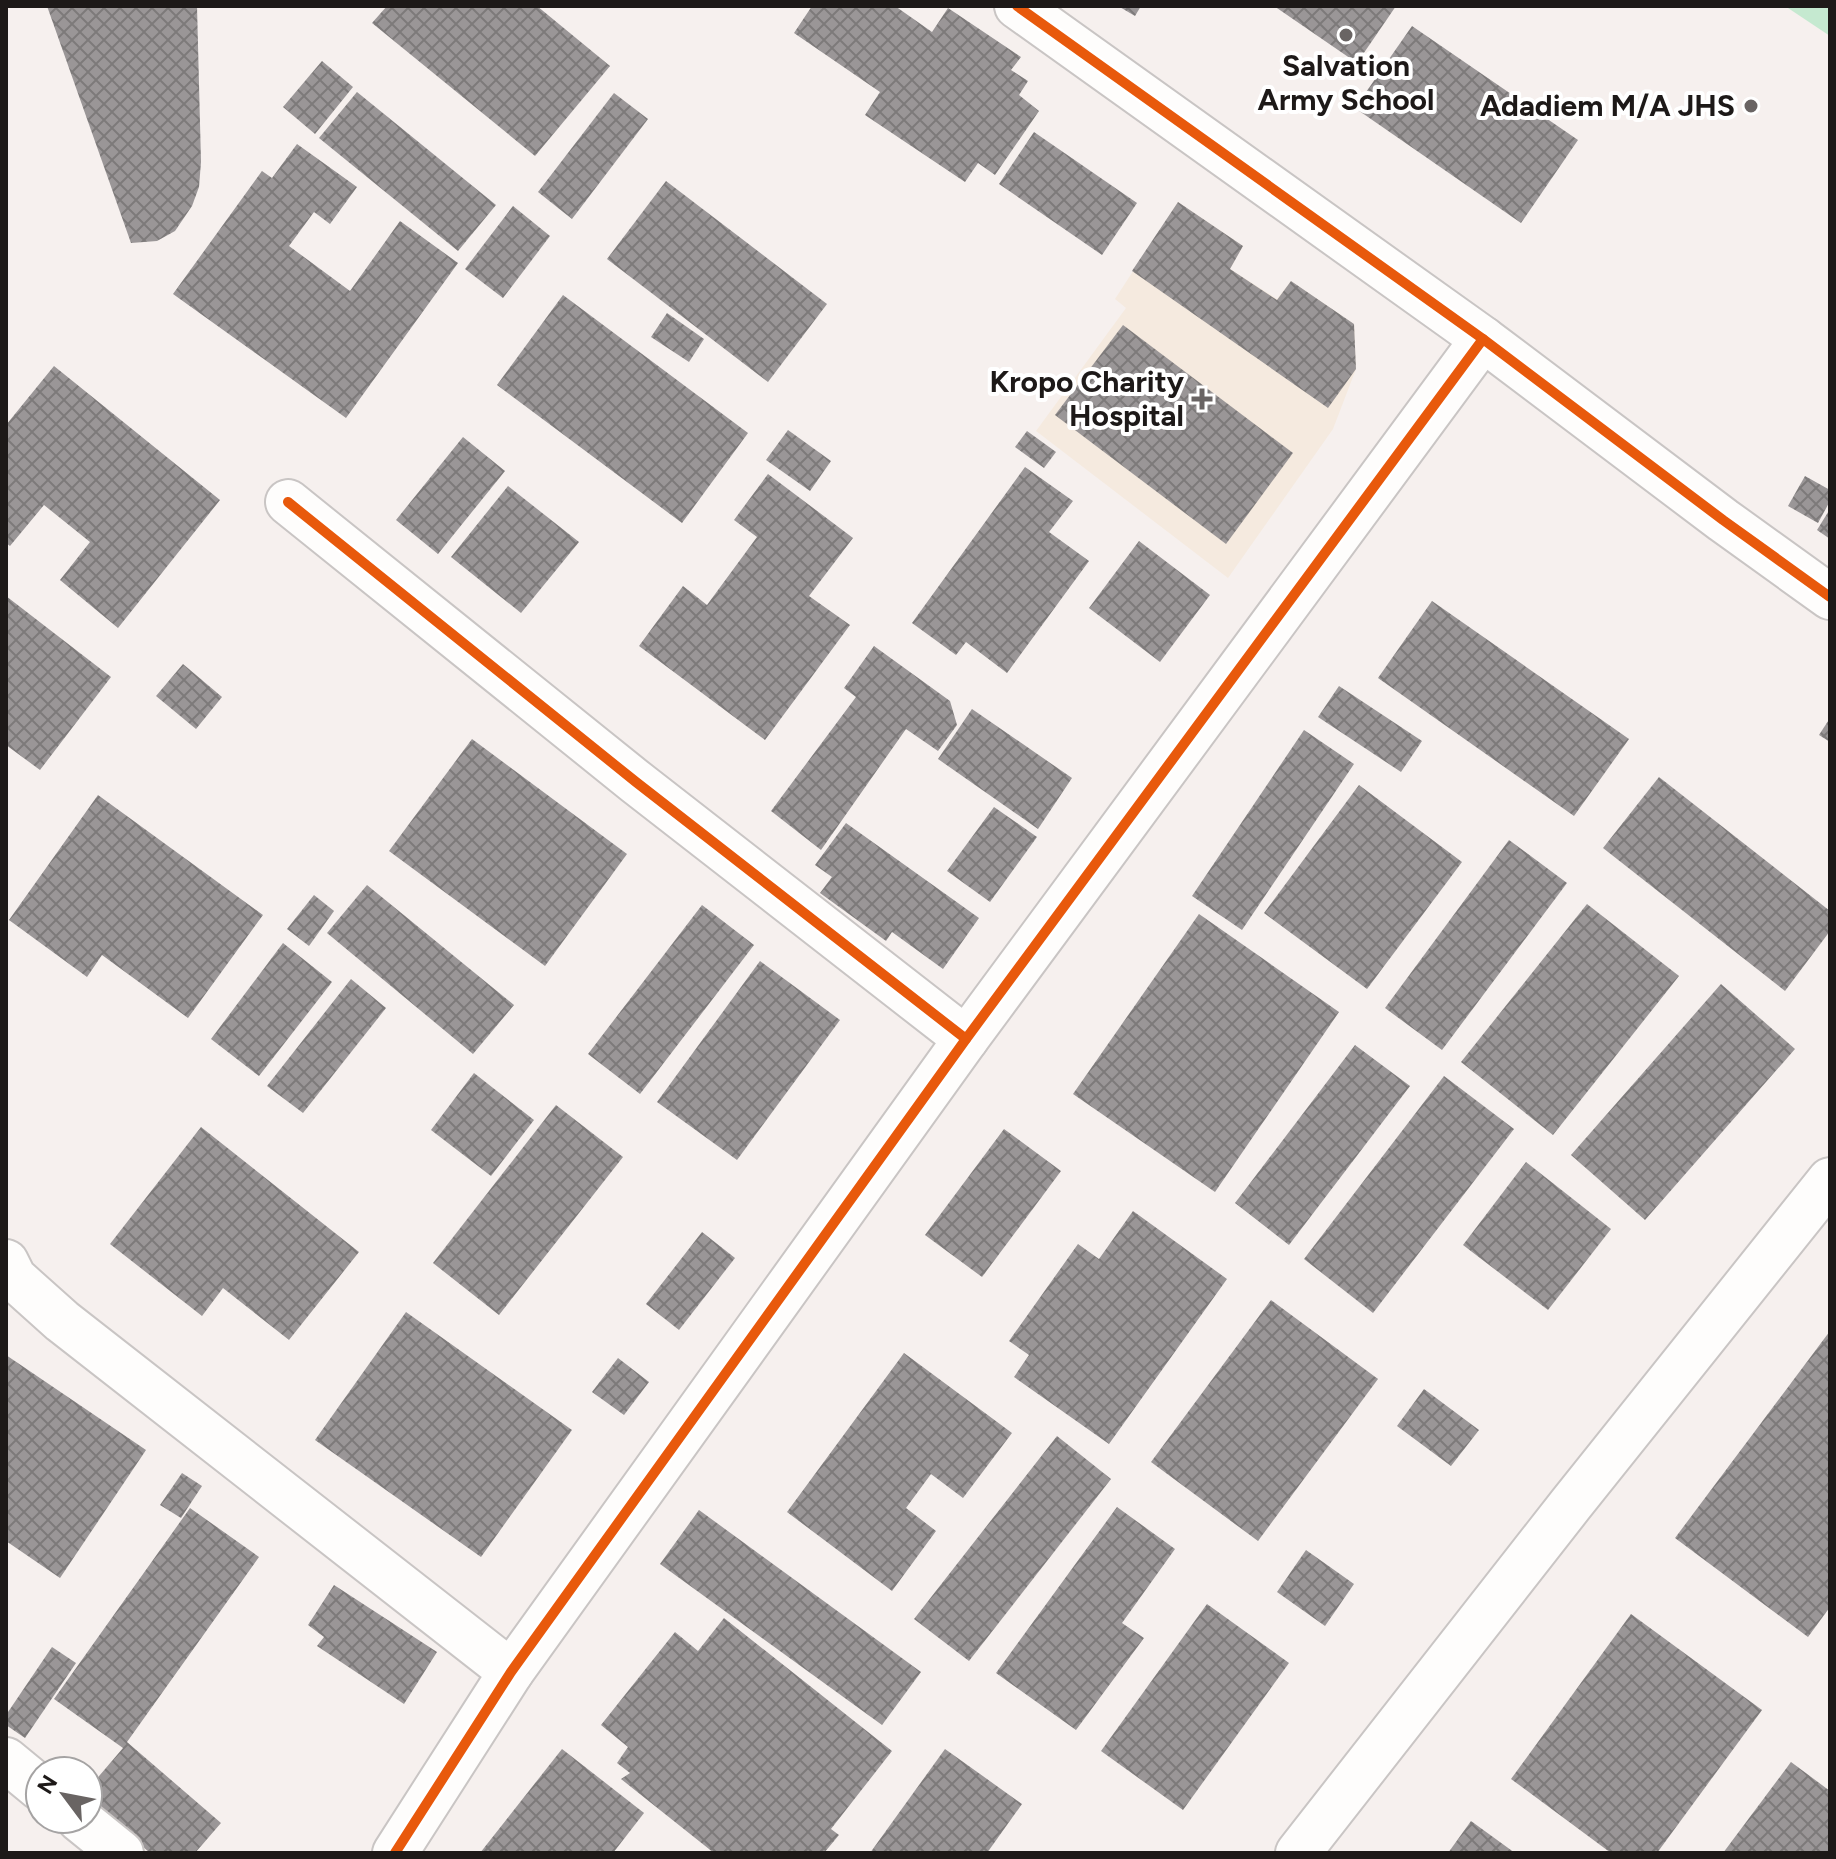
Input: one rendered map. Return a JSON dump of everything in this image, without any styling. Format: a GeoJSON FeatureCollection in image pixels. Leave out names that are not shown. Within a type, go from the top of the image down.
{"type":"FeatureCollection","features":[{"type":"Feature","properties":{"kind":"street"},"geometry":{"type":"LineString","coordinates":[[1017,6],[1483,339],[1830,597]]}},
{"type":"Feature","properties":{"kind":"street"},"geometry":{"type":"LineString","coordinates":[[395,1853],[511,1672],[966,1039],[1483,339]]}},
{"type":"Feature","properties":{"kind":"street"},"geometry":{"type":"LineString","coordinates":[[288,502],[636,782],[966,1039]]}},
{"type":"Feature","properties":{"kind":"street"},"geometry":{"type":"LineString","coordinates":[[1298,1853],[1571,1504],[1824,1200]]}},
{"type":"Feature","properties":{"kind":"street"},"geometry":{"type":"LineString","coordinates":[[6,1262],[14,1278],[62,1321],[511,1672]]}},
{"type":"Feature","properties":{"kind":"street"},"geometry":{"type":"LineString","coordinates":[[6,1760],[24,1775]]}},
{"type":"Feature","properties":{"kind":"street"},"geometry":{"type":"LineString","coordinates":[[99,1835],[121,1853]]}},
{"type":"Feature","properties":{"kind":"shaded area","name":"Kropo Charity Hospital"},"geometry":{"type":"Polygon","coordinates":[[[1178,202],[1243,246],[1230,269],[1277,299],[1291,281],[1354,324],[1356,369],[1333,429],[1228,578],[1036,431],[1126,308],[1115,299],[1178,202]]]}},
{"type":"Feature","properties":{"kind":"green space"},"geometry":{"type":"Polygon","coordinates":[[[1785,6],[1830,6],[1830,36],[1785,6]]]}},
{"type":"Feature","properties":{"kind":"building"},"geometry":{"type":"Polygon","coordinates":[[[47,6],[197,6],[199,187],[192,206],[175,231],[157,241],[131,243],[47,6]]]}},
{"type":"Feature","properties":{"kind":"building"},"geometry":{"type":"Polygon","coordinates":[[[387,6],[537,6],[610,66],[535,156],[372,23],[387,6]]]}},
{"type":"Feature","properties":{"kind":"building"},"geometry":{"type":"Polygon","coordinates":[[[812,6],[895,6],[932,32],[948,8],[1021,57],[1011,70],[1028,81],[1019,95],[1039,111],[995,175],[978,163],[965,182],[865,115],[880,92],[794,33],[812,6]]]}},
{"type":"Feature","properties":{"kind":"building"},"geometry":{"type":"Polygon","coordinates":[[[1118,6],[1141,6],[1135,16],[1118,6]]]}},
{"type":"Feature","properties":{"kind":"building","name":"Salvation Army School"},"geometry":{"type":"Polygon","coordinates":[[[1274,6],[1396,6],[1357,63],[1274,6]]]}},
{"type":"Feature","properties":{"kind":"building"},"geometry":{"type":"Polygon","coordinates":[[[1412,26],[1578,140],[1521,223],[1355,108],[1412,26]]]}},
{"type":"Feature","properties":{"kind":"building"},"geometry":{"type":"Polygon","coordinates":[[[322,61],[353,87],[315,134],[283,107],[322,61]]]}},
{"type":"Feature","properties":{"kind":"building"},"geometry":{"type":"Polygon","coordinates":[[[357,92],[496,205],[458,251],[319,138],[357,92]]]}},
{"type":"Feature","properties":{"kind":"building"},"geometry":{"type":"Polygon","coordinates":[[[614,93],[648,119],[572,219],[538,192],[614,93]]]}},
{"type":"Feature","properties":{"kind":"building"},"geometry":{"type":"Polygon","coordinates":[[[1034,132],[1137,203],[1102,255],[999,184],[1034,132]]]}},
{"type":"Feature","properties":{"kind":"building"},"geometry":{"type":"Polygon","coordinates":[[[297,144],[357,187],[330,224],[314,212],[289,246],[350,291],[400,221],[458,263],[346,418],[173,294],[262,171],[272,178],[297,144]]]}},
{"type":"Feature","properties":{"kind":"building"},"geometry":{"type":"Polygon","coordinates":[[[666,181],[827,304],[768,382],[607,259],[666,181]]]}},
{"type":"Feature","properties":{"kind":"building"},"geometry":{"type":"Polygon","coordinates":[[[1178,202],[1243,246],[1230,269],[1277,300],[1291,281],[1354,324],[1356,369],[1328,408],[1132,271],[1178,202]]]}},
{"type":"Feature","properties":{"kind":"building"},"geometry":{"type":"Polygon","coordinates":[[[513,206],[550,236],[503,298],[465,269],[513,206]]]}},
{"type":"Feature","properties":{"kind":"building"},"geometry":{"type":"Polygon","coordinates":[[[563,295],[748,433],[682,523],[497,385],[563,295]]]}},
{"type":"Feature","properties":{"kind":"building"},"geometry":{"type":"Polygon","coordinates":[[[667,313],[704,339],[689,362],[651,337],[667,313]]]}},
{"type":"Feature","properties":{"kind":"building"},"geometry":{"type":"Polygon","coordinates":[[[1123,325],[1293,453],[1226,544],[1055,415],[1123,325]]]}},
{"type":"Feature","properties":{"kind":"building"},"geometry":{"type":"Polygon","coordinates":[[[54,366],[220,500],[118,628],[60,580],[90,542],[44,505],[10,546],[6,543],[6,425],[54,366]]]}},
{"type":"Feature","properties":{"kind":"building"},"geometry":{"type":"Polygon","coordinates":[[[788,430],[831,461],[810,491],[766,460],[788,430]]]}},
{"type":"Feature","properties":{"kind":"building"},"geometry":{"type":"Polygon","coordinates":[[[1027,431],[1056,452],[1044,468],[1015,447],[1027,431]]]}},
{"type":"Feature","properties":{"kind":"building"},"geometry":{"type":"Polygon","coordinates":[[[463,437],[505,471],[438,554],[396,520],[463,437]]]}},
{"type":"Feature","properties":{"kind":"building"},"geometry":{"type":"Polygon","coordinates":[[[1025,467],[1073,501],[1049,532],[1089,561],[1007,673],[966,642],[956,655],[912,623],[1025,467]]]}},
{"type":"Feature","properties":{"kind":"building"},"geometry":{"type":"Polygon","coordinates":[[[768,474],[853,538],[809,596],[850,625],[765,740],[639,646],[683,586],[707,605],[757,537],[734,520],[768,474]]]}},
{"type":"Feature","properties":{"kind":"building"},"geometry":{"type":"Polygon","coordinates":[[[1805,476],[1830,490],[1830,501],[1818,523],[1788,506],[1805,476]]]}},
{"type":"Feature","properties":{"kind":"building"},"geometry":{"type":"Polygon","coordinates":[[[508,486],[579,542],[521,613],[451,557],[508,486]]]}},
{"type":"Feature","properties":{"kind":"building"},"geometry":{"type":"Polygon","coordinates":[[[1830,509],[1830,539],[1817,530],[1830,509]]]}},
{"type":"Feature","properties":{"kind":"building"},"geometry":{"type":"Polygon","coordinates":[[[1139,541],[1210,595],[1160,662],[1089,608],[1139,541]]]}},
{"type":"Feature","properties":{"kind":"building"},"geometry":{"type":"Polygon","coordinates":[[[6,596],[111,677],[40,770],[6,745],[6,596]]]}},
{"type":"Feature","properties":{"kind":"building"},"geometry":{"type":"Polygon","coordinates":[[[1432,601],[1629,739],[1574,816],[1378,678],[1432,601]]]}},
{"type":"Feature","properties":{"kind":"building"},"geometry":{"type":"Polygon","coordinates":[[[874,646],[950,701],[957,725],[938,751],[906,729],[821,850],[771,811],[856,697],[844,688],[874,646]]]}},
{"type":"Feature","properties":{"kind":"building"},"geometry":{"type":"Polygon","coordinates":[[[183,664],[222,697],[196,729],[156,696],[183,664]]]}},
{"type":"Feature","properties":{"kind":"building"},"geometry":{"type":"Polygon","coordinates":[[[1339,686],[1422,741],[1401,772],[1318,717],[1339,686]]]}},
{"type":"Feature","properties":{"kind":"building"},"geometry":{"type":"Polygon","coordinates":[[[972,709],[1072,778],[1038,829],[938,759],[972,709]]]}},
{"type":"Feature","properties":{"kind":"building"},"geometry":{"type":"Polygon","coordinates":[[[1830,718],[1830,742],[1819,735],[1830,718]]]}},
{"type":"Feature","properties":{"kind":"building"},"geometry":{"type":"Polygon","coordinates":[[[1304,730],[1354,764],[1242,930],[1192,896],[1304,730]]]}},
{"type":"Feature","properties":{"kind":"building"},"geometry":{"type":"Polygon","coordinates":[[[472,739],[627,854],[545,966],[389,851],[472,739]]]}},
{"type":"Feature","properties":{"kind":"building"},"geometry":{"type":"Polygon","coordinates":[[[1659,777],[1830,911],[1830,931],[1785,991],[1603,848],[1659,777]]]}},
{"type":"Feature","properties":{"kind":"building"},"geometry":{"type":"Polygon","coordinates":[[[1359,785],[1462,862],[1367,989],[1264,913],[1359,785]]]}},
{"type":"Feature","properties":{"kind":"building"},"geometry":{"type":"Polygon","coordinates":[[[98,795],[263,915],[188,1018],[102,955],[87,977],[9,920],[98,795]]]}},
{"type":"Feature","properties":{"kind":"building"},"geometry":{"type":"Polygon","coordinates":[[[994,807],[1037,837],[990,902],[947,871],[994,807]]]}},
{"type":"Feature","properties":{"kind":"building"},"geometry":{"type":"Polygon","coordinates":[[[846,823],[979,918],[943,969],[892,932],[886,941],[820,893],[832,877],[815,865],[846,823]]]}},
{"type":"Feature","properties":{"kind":"building"},"geometry":{"type":"Polygon","coordinates":[[[1509,840],[1567,883],[1442,1050],[1385,1008],[1509,840]]]}},
{"type":"Feature","properties":{"kind":"building"},"geometry":{"type":"Polygon","coordinates":[[[367,885],[514,1005],[473,1054],[327,933],[367,885]]]}},
{"type":"Feature","properties":{"kind":"building"},"geometry":{"type":"Polygon","coordinates":[[[314,895],[334,911],[309,946],[287,929],[314,895]]]}},
{"type":"Feature","properties":{"kind":"building"},"geometry":{"type":"Polygon","coordinates":[[[1587,904],[1679,976],[1553,1135],[1461,1062],[1587,904]]]}},
{"type":"Feature","properties":{"kind":"building"},"geometry":{"type":"Polygon","coordinates":[[[702,905],[754,945],[640,1094],[588,1054],[702,905]]]}},
{"type":"Feature","properties":{"kind":"building"},"geometry":{"type":"Polygon","coordinates":[[[1199,914],[1339,1012],[1215,1192],[1073,1094],[1199,914]]]}},
{"type":"Feature","properties":{"kind":"building"},"geometry":{"type":"Polygon","coordinates":[[[283,943],[332,982],[259,1076],[211,1039],[283,943]]]}},
{"type":"Feature","properties":{"kind":"building"},"geometry":{"type":"Polygon","coordinates":[[[760,961],[840,1020],[737,1160],[657,1102],[760,961]]]}},
{"type":"Feature","properties":{"kind":"building"},"geometry":{"type":"Polygon","coordinates":[[[351,979],[386,1008],[303,1113],[267,1086],[351,979]]]}},
{"type":"Feature","properties":{"kind":"building"},"geometry":{"type":"Polygon","coordinates":[[[1721,984],[1795,1049],[1645,1220],[1571,1155],[1721,984]]]}},
{"type":"Feature","properties":{"kind":"building"},"geometry":{"type":"Polygon","coordinates":[[[1355,1045],[1410,1086],[1289,1245],[1235,1203],[1355,1045]]]}},
{"type":"Feature","properties":{"kind":"building"},"geometry":{"type":"Polygon","coordinates":[[[474,1073],[534,1120],[491,1176],[431,1130],[474,1073]]]}},
{"type":"Feature","properties":{"kind":"building"},"geometry":{"type":"Polygon","coordinates":[[[1444,1076],[1514,1129],[1373,1313],[1304,1259],[1444,1076]]]}},
{"type":"Feature","properties":{"kind":"building"},"geometry":{"type":"Polygon","coordinates":[[[556,1105],[623,1157],[499,1315],[433,1263],[556,1105]]]}},
{"type":"Feature","properties":{"kind":"building"},"geometry":{"type":"Polygon","coordinates":[[[201,1127],[359,1252],[289,1340],[223,1288],[202,1316],[110,1244],[201,1127]]]}},
{"type":"Feature","properties":{"kind":"building"},"geometry":{"type":"Polygon","coordinates":[[[1004,1129],[1061,1171],[982,1277],[925,1235],[1004,1129]]]}},
{"type":"Feature","properties":{"kind":"building"},"geometry":{"type":"Polygon","coordinates":[[[1526,1162],[1611,1229],[1548,1310],[1463,1245],[1526,1162]]]}},
{"type":"Feature","properties":{"kind":"building"},"geometry":{"type":"Polygon","coordinates":[[[1133,1211],[1227,1279],[1109,1444],[1014,1377],[1029,1355],[1009,1341],[1078,1244],[1099,1259],[1133,1211]]]}},
{"type":"Feature","properties":{"kind":"building"},"geometry":{"type":"Polygon","coordinates":[[[702,1232],[735,1258],[679,1330],[646,1304],[702,1232]]]}},
{"type":"Feature","properties":{"kind":"building"},"geometry":{"type":"Polygon","coordinates":[[[1271,1300],[1378,1379],[1258,1541],[1151,1462],[1271,1300]]]}},
{"type":"Feature","properties":{"kind":"building"},"geometry":{"type":"Polygon","coordinates":[[[406,1312],[572,1430],[481,1557],[315,1440],[406,1312]]]}},
{"type":"Feature","properties":{"kind":"building"},"geometry":{"type":"Polygon","coordinates":[[[1830,1331],[1830,1607],[1808,1637],[1675,1538],[1830,1331]]]}},
{"type":"Feature","properties":{"kind":"building"},"geometry":{"type":"Polygon","coordinates":[[[904,1353],[1012,1433],[963,1498],[931,1474],[906,1508],[936,1531],[892,1591],[787,1512],[904,1353]]]}},
{"type":"Feature","properties":{"kind":"building"},"geometry":{"type":"Polygon","coordinates":[[[6,1355],[146,1450],[60,1578],[6,1541],[6,1355]]]}},
{"type":"Feature","properties":{"kind":"building"},"geometry":{"type":"Polygon","coordinates":[[[618,1358],[649,1382],[624,1415],[592,1392],[618,1358]]]}},
{"type":"Feature","properties":{"kind":"building"},"geometry":{"type":"Polygon","coordinates":[[[1424,1389],[1479,1430],[1451,1466],[1397,1426],[1424,1389]]]}},
{"type":"Feature","properties":{"kind":"building"},"geometry":{"type":"Polygon","coordinates":[[[1057,1436],[1111,1479],[969,1661],[914,1619],[1057,1436]]]}},
{"type":"Feature","properties":{"kind":"building"},"geometry":{"type":"Polygon","coordinates":[[[182,1473],[202,1486],[181,1518],[160,1505],[182,1473]]]}},
{"type":"Feature","properties":{"kind":"building"},"geometry":{"type":"Polygon","coordinates":[[[1117,1507],[1175,1549],[1122,1623],[1144,1638],[1076,1730],[996,1673],[1117,1507]]]}},
{"type":"Feature","properties":{"kind":"building"},"geometry":{"type":"Polygon","coordinates":[[[190,1508],[259,1557],[127,1742],[221,1823],[195,1853],[150,1853],[104,1813],[104,1770],[123,1748],[54,1699],[190,1508]]]}},
{"type":"Feature","properties":{"kind":"building"},"geometry":{"type":"Polygon","coordinates":[[[699,1510],[921,1672],[882,1725],[660,1564],[699,1510]]]}},
{"type":"Feature","properties":{"kind":"building"},"geometry":{"type":"Polygon","coordinates":[[[1306,1550],[1354,1584],[1325,1626],[1277,1592],[1306,1550]]]}},
{"type":"Feature","properties":{"kind":"building"},"geometry":{"type":"Polygon","coordinates":[[[334,1585],[437,1652],[404,1704],[317,1646],[324,1637],[308,1625],[334,1585]]]}},
{"type":"Feature","properties":{"kind":"building"},"geometry":{"type":"Polygon","coordinates":[[[1207,1604],[1289,1663],[1183,1810],[1101,1751],[1207,1604]]]}},
{"type":"Feature","properties":{"kind":"building"},"geometry":{"type":"Polygon","coordinates":[[[1631,1614],[1762,1710],[1657,1853],[1611,1853],[1511,1779],[1631,1614]]]}},
{"type":"Feature","properties":{"kind":"building"},"geometry":{"type":"Polygon","coordinates":[[[724,1618],[892,1751],[831,1829],[839,1835],[824,1853],[714,1853],[621,1779],[630,1773],[617,1763],[628,1747],[601,1725],[675,1632],[698,1651],[724,1618]]]}},
{"type":"Feature","properties":{"kind":"building"},"geometry":{"type":"Polygon","coordinates":[[[52,1647],[76,1663],[25,1738],[6,1725],[6,1715],[52,1647]]]}},
{"type":"Feature","properties":{"kind":"building"},"geometry":{"type":"Polygon","coordinates":[[[562,1749],[644,1813],[613,1853],[480,1853],[562,1749]]]}},
{"type":"Feature","properties":{"kind":"building"},"geometry":{"type":"Polygon","coordinates":[[[945,1749],[1022,1804],[987,1853],[870,1853],[945,1749]]]}},
{"type":"Feature","properties":{"kind":"building"},"geometry":{"type":"Polygon","coordinates":[[[1791,1762],[1830,1791],[1830,1853],[1723,1853],[1791,1762]]]}},
{"type":"Feature","properties":{"kind":"building"},"geometry":{"type":"Polygon","coordinates":[[[1471,1821],[1515,1853],[1448,1853],[1471,1821]]]}},
{"type":"Feature","properties":{"kind":"cycle path"},"geometry":{"type":"LineString","coordinates":[[1017,6],[1483,339],[1830,597]]}},
{"type":"Feature","properties":{"kind":"cycle path"},"geometry":{"type":"LineString","coordinates":[[395,1853],[511,1672],[966,1039],[1483,339]]}},
{"type":"Feature","properties":{"kind":"cycle path"},"geometry":{"type":"LineString","coordinates":[[288,502],[636,782],[966,1039]]}},
{"type":"Feature","properties":{"kind":"place","name":"Salvation Army School"},"geometry":{"type":"Point","coordinates":[1346,35]}},
{"type":"Feature","properties":{"kind":"place","name":"Adadiem M/A JHS"},"geometry":{"type":"Point","coordinates":[1751,106]}},
{"type":"Feature","properties":{"kind":"place","name":"Kropo Charity Hospital"},"geometry":{"type":"Point","coordinates":[1202,399]}}]}
